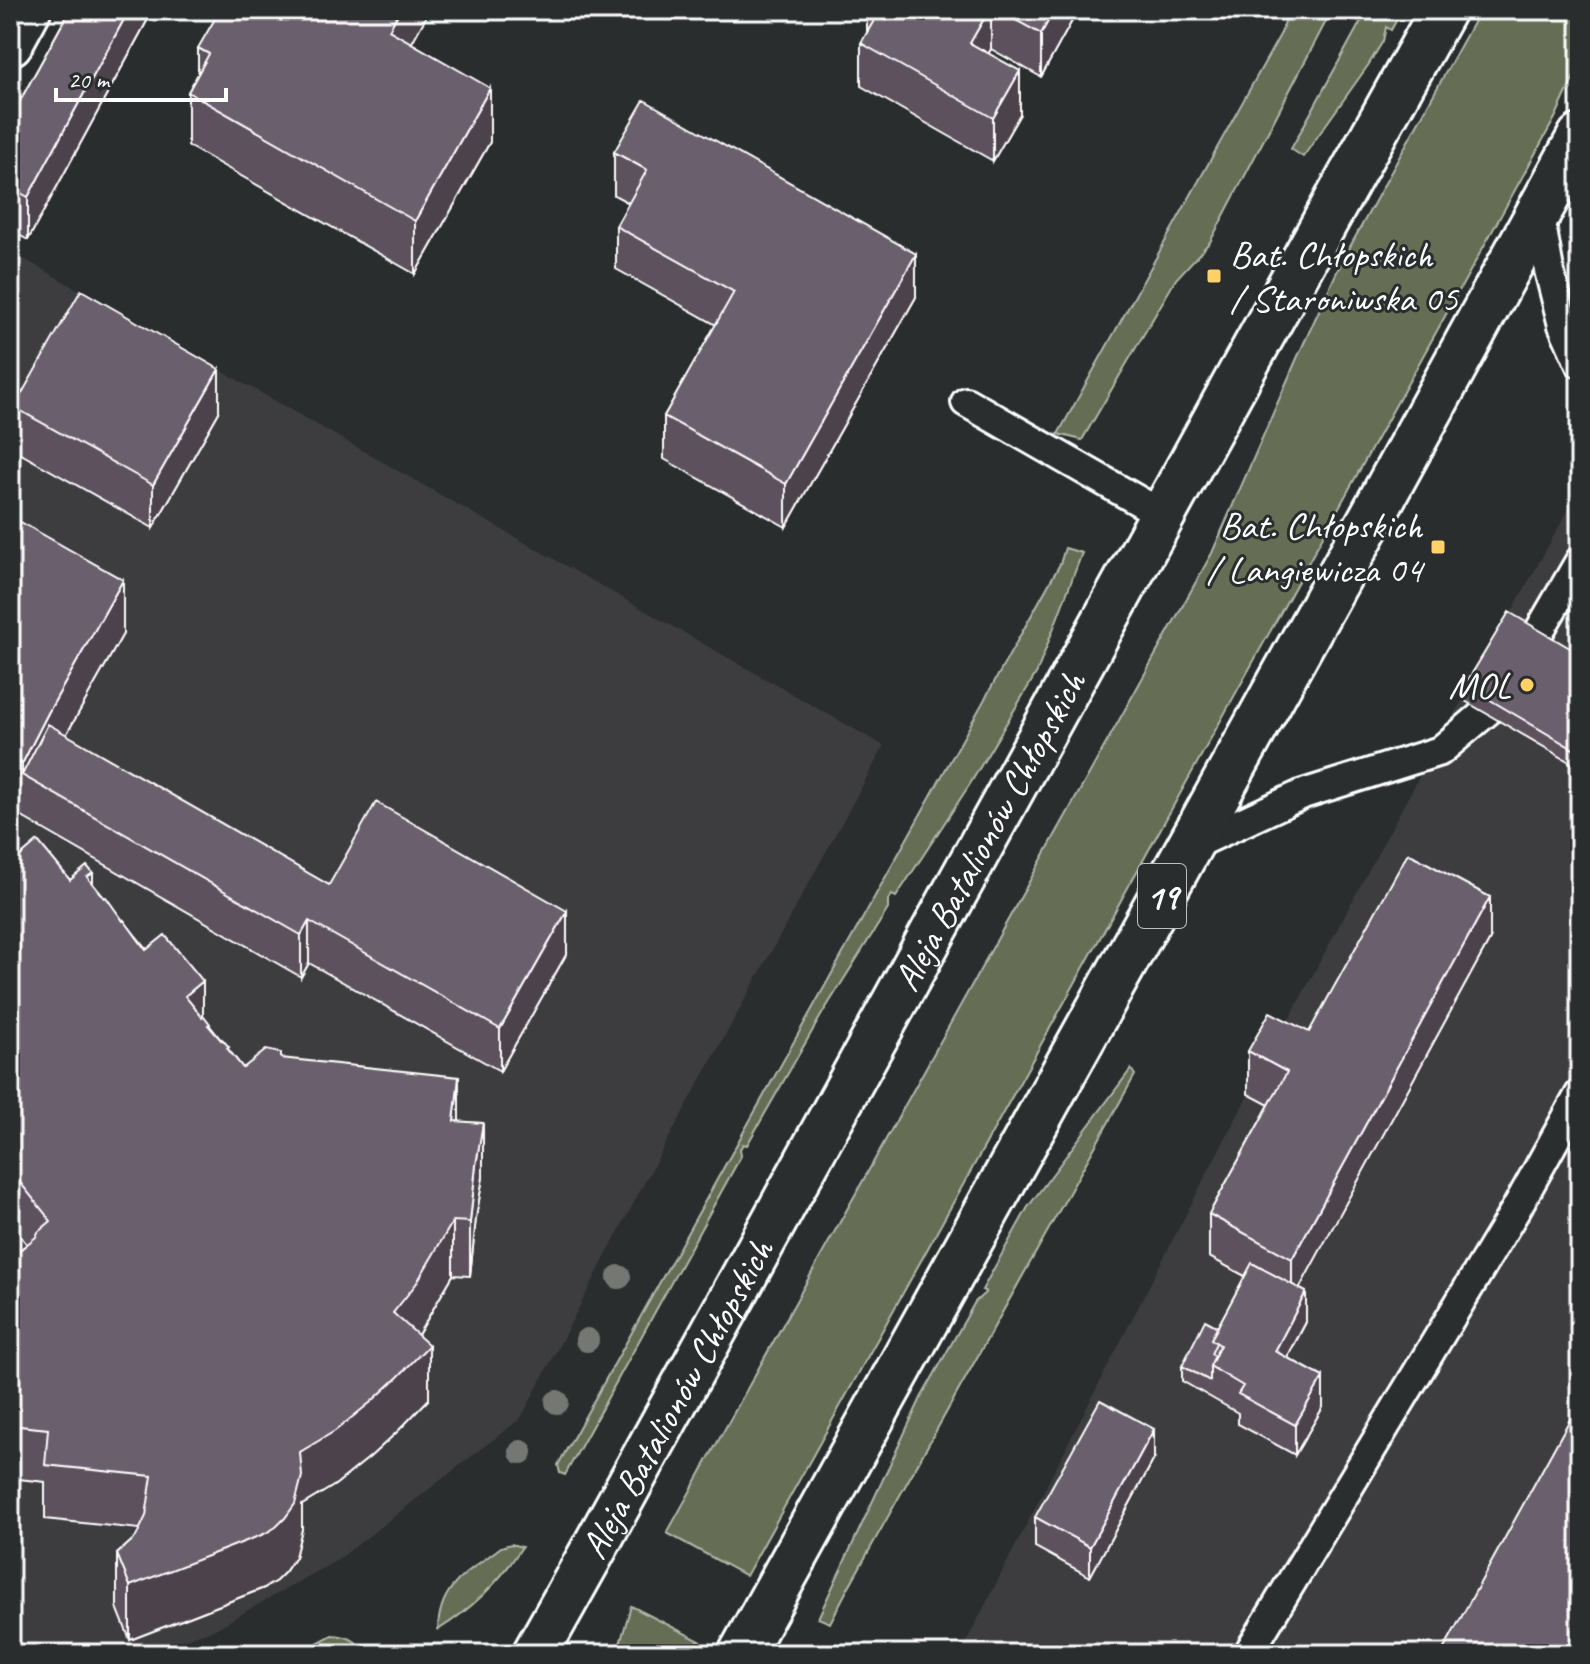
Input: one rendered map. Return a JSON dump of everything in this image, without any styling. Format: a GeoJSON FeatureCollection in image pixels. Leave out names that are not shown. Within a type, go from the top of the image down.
{"type":"FeatureCollection","features":[{"type":"Feature","properties":{"kind":"main road"},"geometry":{"type":"LineString","coordinates":[[10,43],[28,10]]}},
{"type":"Feature","properties":{"kind":"main road","name":"Aleja Batalionów Chłopskich"},"geometry":{"type":"LineString","coordinates":[[535,1654],[1443,10]]}},
{"type":"Feature","properties":{"kind":"main road","name":"19"},"geometry":{"type":"LineString","coordinates":[[741,1654],[1191,846],[1580,137]]}},
{"type":"Feature","properties":{"kind":"lane"},"geometry":{"type":"LineString","coordinates":[[1539,213],[1563,325],[1580,363]]}},
{"type":"Feature","properties":{"kind":"lane"},"geometry":{"type":"LineString","coordinates":[[966,402],[1163,515]]}},
{"type":"Feature","properties":{"kind":"lane"},"geometry":{"type":"LineString","coordinates":[[1191,846],[1303,794],[1440,751],[1498,702],[1580,561]]}},
{"type":"Feature","properties":{"kind":"lane"},"geometry":{"type":"LineString","coordinates":[[1248,1654],[1516,1209],[1580,1094]]}},
{"type":"Feature","properties":{"kind":"shaded area"},"geometry":{"type":"Polygon","coordinates":[[[10,251],[884,746],[642,1187],[521,1418],[339,1559],[215,1629],[142,1654],[10,1654],[10,251]]]}},
{"type":"Feature","properties":{"kind":"shaded area"},"geometry":{"type":"Polygon","coordinates":[[[1580,489],[1580,1654],[960,1654],[1219,1150],[1401,810],[1580,489]]]}},
{"type":"Feature","properties":{"kind":"green space"},"geometry":{"type":"Polygon","coordinates":[[[1289,10],[1332,10],[1210,242],[1176,279],[1082,440],[1058,434],[1281,33],[1289,10]]]}},
{"type":"Feature","properties":{"kind":"green space"},"geometry":{"type":"Polygon","coordinates":[[[1367,10],[1402,10],[1391,30],[1386,27],[1383,41],[1369,64],[1303,157],[1291,149],[1367,10]]]}},
{"type":"Feature","properties":{"kind":"green space"},"geometry":{"type":"Polygon","coordinates":[[[1480,10],[1580,10],[1580,64],[1555,118],[746,1576],[667,1533],[1212,553],[1340,265],[1480,10]]]}},
{"type":"Feature","properties":{"kind":"green space"},"geometry":{"type":"Polygon","coordinates":[[[1065,548],[1082,553],[1037,672],[970,784],[896,897],[892,895],[888,900],[888,909],[822,1014],[747,1145],[743,1144],[740,1149],[741,1156],[565,1475],[560,1473],[558,1465],[1060,564],[1065,548]]]}},
{"type":"Feature","properties":{"kind":"green space"},"geometry":{"type":"Polygon","coordinates":[[[1131,1069],[1135,1075],[830,1623],[818,1618],[921,1398],[975,1302],[986,1292],[982,1290],[1028,1207],[1131,1069]]]}},
{"type":"Feature","properties":{"kind":"green space"},"geometry":{"type":"Polygon","coordinates":[[[511,1544],[522,1547],[505,1572],[463,1613],[438,1630],[440,1614],[450,1590],[501,1547],[511,1544]]]}},
{"type":"Feature","properties":{"kind":"green space"},"geometry":{"type":"Polygon","coordinates":[[[631,1606],[700,1641],[688,1654],[619,1654],[631,1606]]]}},
{"type":"Feature","properties":{"kind":"green space"},"geometry":{"type":"Polygon","coordinates":[[[332,1635],[352,1640],[365,1654],[297,1654],[332,1635]]]}},
{"type":"Feature","properties":{"kind":"building"},"geometry":{"type":"Polygon","coordinates":[[[70,10],[129,10],[28,197],[10,187],[10,119],[70,10]]]}},
{"type":"Feature","properties":{"kind":"building"},"geometry":{"type":"Polygon","coordinates":[[[220,10],[400,10],[389,30],[490,88],[415,221],[188,92],[209,54],[198,48],[220,10]]]}},
{"type":"Feature","properties":{"kind":"building"},"geometry":{"type":"Polygon","coordinates":[[[880,10],[989,10],[970,43],[1020,71],[993,118],[861,43],[880,10]]]}},
{"type":"Feature","properties":{"kind":"building"},"geometry":{"type":"Polygon","coordinates":[[[997,10],[1054,10],[1041,34],[997,10]]]}},
{"type":"Feature","properties":{"kind":"building"},"geometry":{"type":"Polygon","coordinates":[[[644,100],[916,254],[786,484],[664,416],[734,292],[616,226],[647,170],[614,152],[644,100]]]}},
{"type":"Feature","properties":{"kind":"building"},"geometry":{"type":"Polygon","coordinates":[[[81,290],[219,369],[153,485],[14,407],[81,290]]]}},
{"type":"Feature","properties":{"kind":"building"},"geometry":{"type":"Polygon","coordinates":[[[10,516],[123,580],[22,764],[10,756],[10,516]]]}},
{"type":"Feature","properties":{"kind":"building","name":"MOL"},"geometry":{"type":"Polygon","coordinates":[[[1509,612],[1580,654],[1580,753],[1465,685],[1509,612]]]}},
{"type":"Feature","properties":{"kind":"building"},"geometry":{"type":"Polygon","coordinates":[[[48,724],[329,885],[376,802],[567,911],[500,1029],[309,921],[301,935],[22,775],[48,724]]]}},
{"type":"Feature","properties":{"kind":"building"},"geometry":{"type":"Polygon","coordinates":[[[38,841],[70,880],[87,866],[93,873],[87,877],[146,950],[165,935],[203,981],[185,996],[243,1068],[266,1050],[281,1053],[281,1058],[459,1077],[454,1121],[483,1123],[470,1222],[453,1221],[416,1284],[393,1313],[429,1345],[371,1402],[335,1431],[300,1452],[302,1476],[295,1504],[276,1527],[130,1586],[117,1554],[136,1537],[146,1516],[152,1476],[45,1465],[48,1429],[10,1425],[10,1258],[51,1221],[10,1170],[10,865],[38,841]]]}},
{"type":"Feature","properties":{"kind":"building"},"geometry":{"type":"Polygon","coordinates":[[[1408,853],[1490,897],[1292,1259],[1209,1214],[1287,1072],[1248,1051],[1270,1012],[1309,1032],[1408,853]]]}},
{"type":"Feature","properties":{"kind":"building"},"geometry":{"type":"Polygon","coordinates":[[[1252,1263],[1306,1292],[1275,1351],[1323,1377],[1295,1425],[1238,1394],[1243,1386],[1210,1366],[1220,1345],[1211,1339],[1252,1263]]]}},
{"type":"Feature","properties":{"kind":"building"},"geometry":{"type":"Polygon","coordinates":[[[1205,1320],[1218,1327],[1211,1339],[1216,1343],[1211,1354],[1215,1356],[1210,1366],[1210,1381],[1182,1366],[1205,1320]]]}},
{"type":"Feature","properties":{"kind":"building"},"geometry":{"type":"Polygon","coordinates":[[[1100,1400],[1154,1429],[1090,1547],[1035,1517],[1100,1400]]]}},
{"type":"Feature","properties":{"kind":"building"},"geometry":{"type":"Polygon","coordinates":[[[1580,1401],[1580,1654],[1441,1654],[1580,1401]]]}},
{"type":"Feature","properties":{"kind":"place","name":"Bat. Chłopskich / Staroniwska 05"},"geometry":{"type":"Point","coordinates":[1214,276]}},
{"type":"Feature","properties":{"kind":"place","name":"Bat. Chłopskich / Langiewicza 04"},"geometry":{"type":"Point","coordinates":[1438,547]}},
{"type":"Feature","properties":{"kind":"place","name":"MOL"},"geometry":{"type":"Point","coordinates":[1527,685]}}]}
